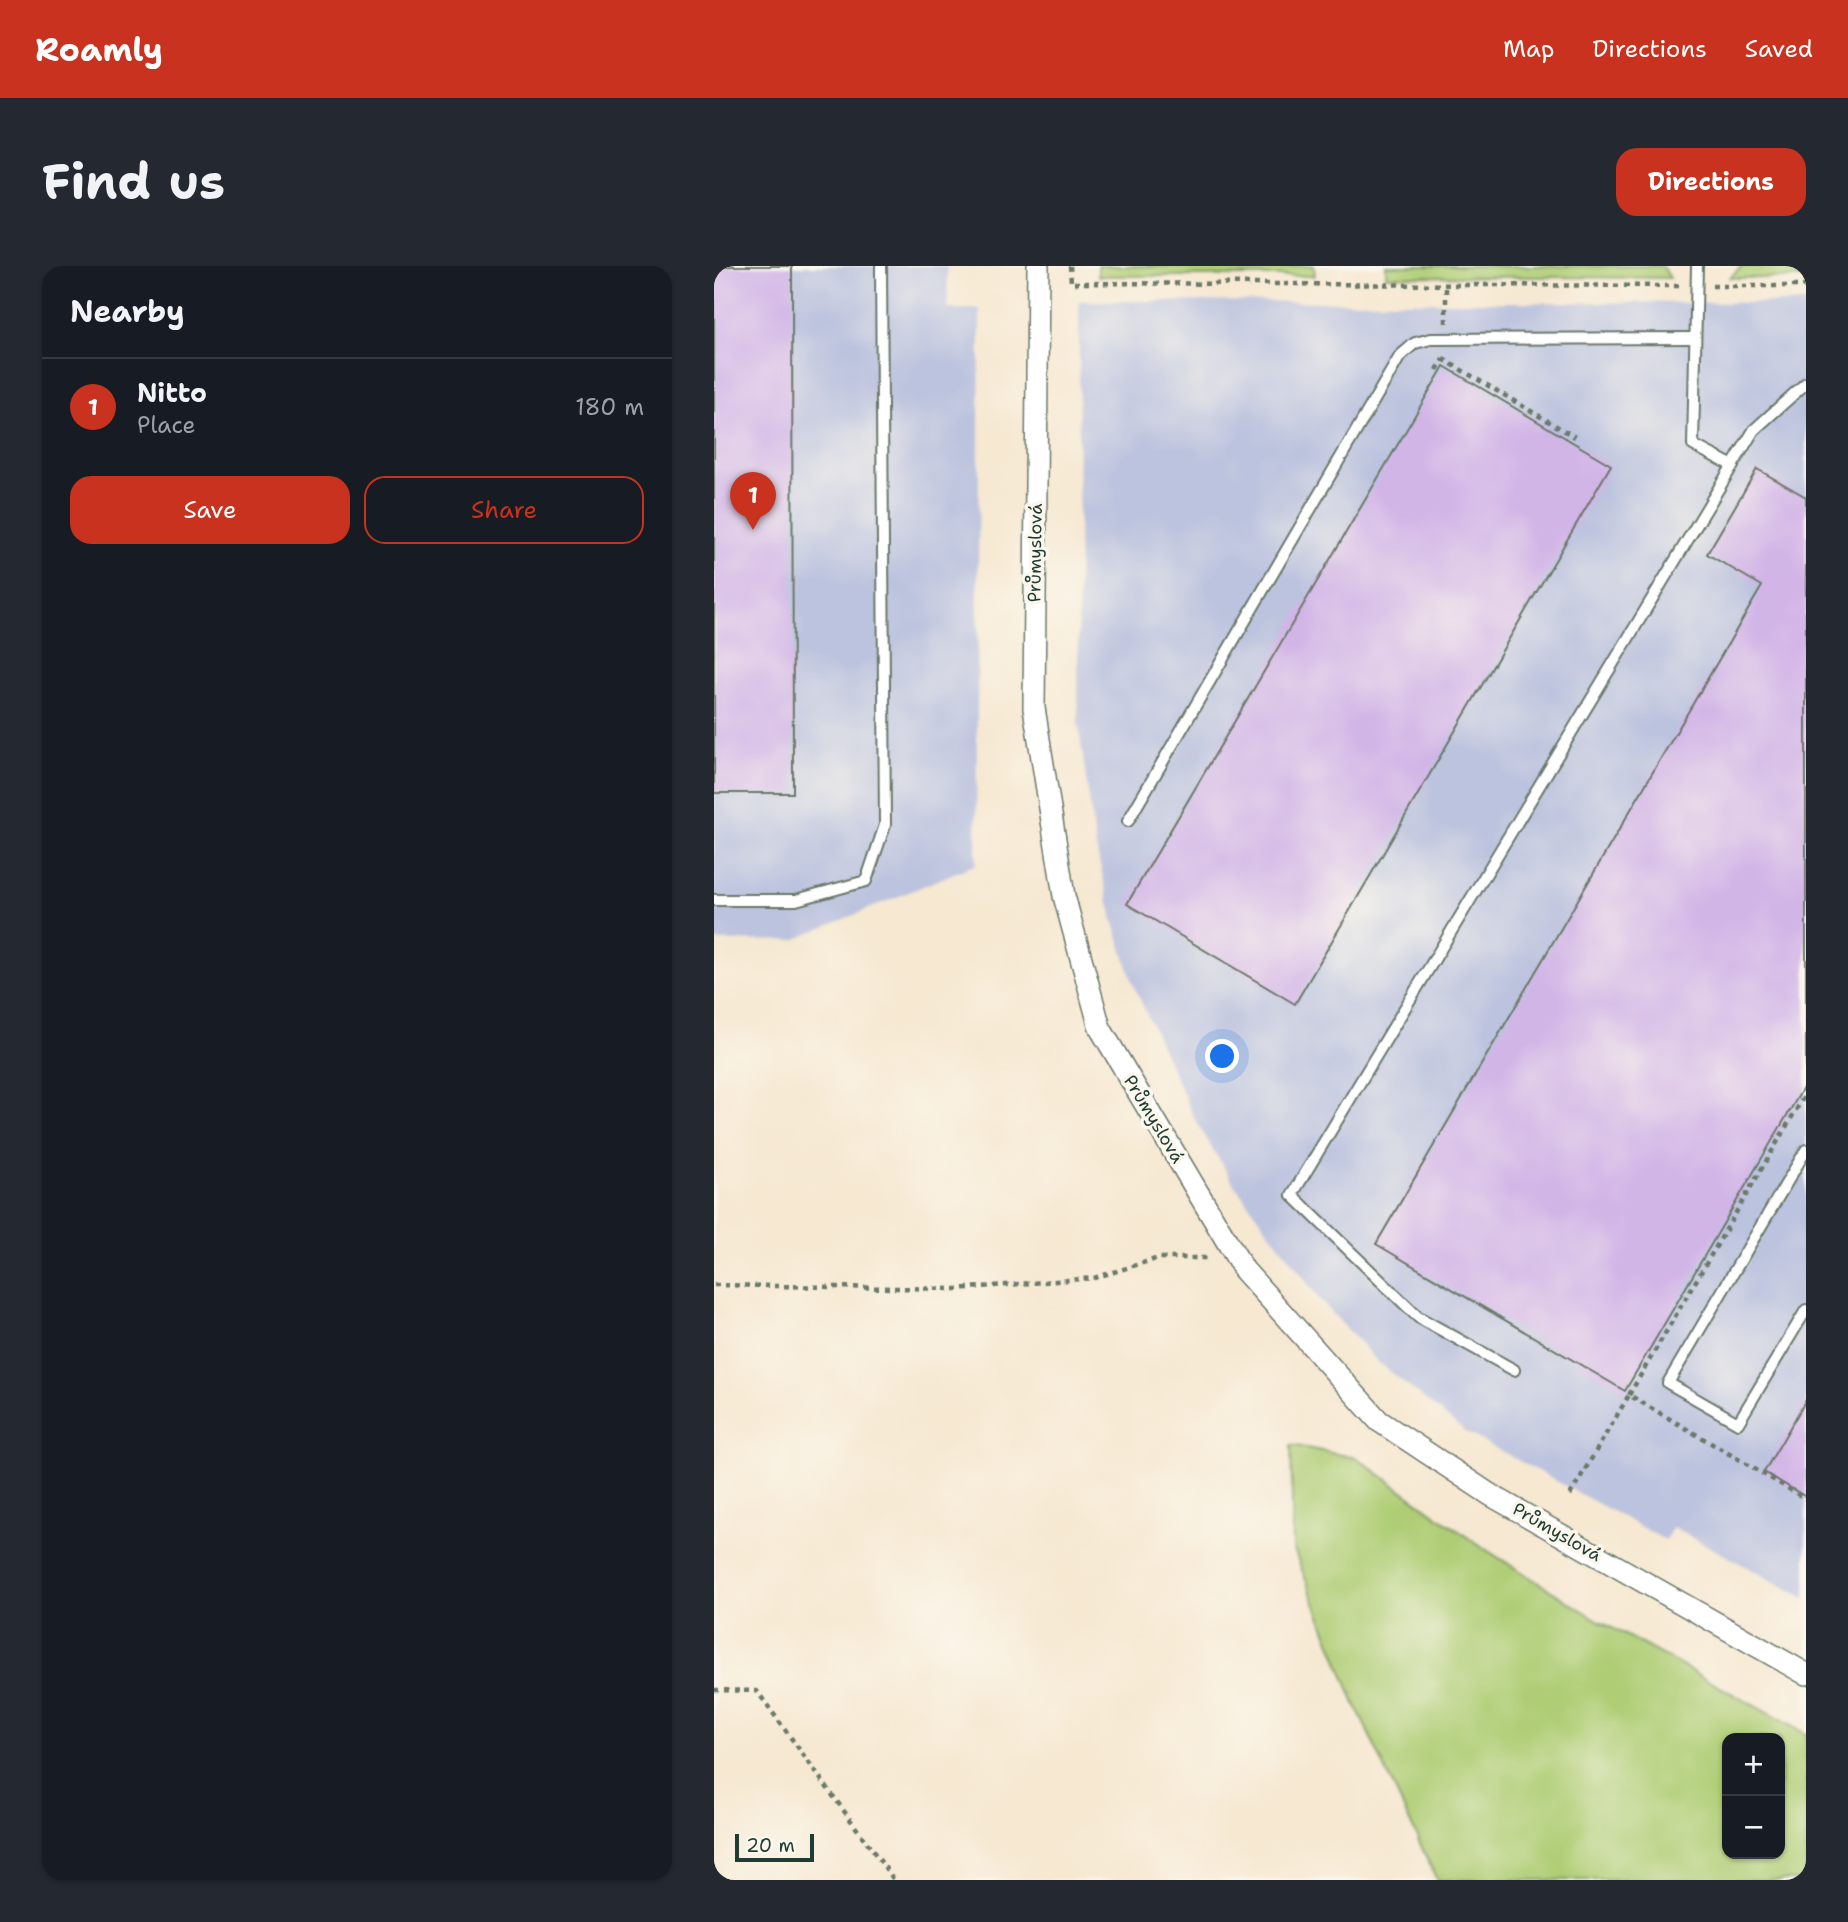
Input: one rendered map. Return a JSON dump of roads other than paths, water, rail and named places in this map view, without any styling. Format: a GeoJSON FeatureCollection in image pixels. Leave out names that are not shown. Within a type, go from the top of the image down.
{"type":"FeatureCollection","features":[{"type":"Feature","properties":{"kind":"street","name":"Průmyslová"},"geometry":{"type":"LineString","coordinates":[[1038,266],[1034,708],[1065,896],[1100,1028],[1244,1270],[1379,1421],[1489,1494],[1806,1674]]}},
{"type":"Feature","properties":{"kind":"lane"},"geometry":{"type":"LineString","coordinates":[[714,900],[796,900],[866,881],[885,825],[881,266]]}},
{"type":"Feature","properties":{"kind":"lane"},"geometry":{"type":"LineString","coordinates":[[1697,266],[1693,445],[1732,466]]}},
{"type":"Feature","properties":{"kind":"lane"},"geometry":{"type":"LineString","coordinates":[[1128,821],[1400,356],[1415,343],[1431,339],[1695,338]]}},
{"type":"Feature","properties":{"kind":"lane"},"geometry":{"type":"LineString","coordinates":[[1514,1370],[1418,1317],[1292,1195],[1754,430],[1806,383]]}},
{"type":"Feature","properties":{"kind":"lane"},"geometry":{"type":"LineString","coordinates":[[1806,1150],[1668,1383],[1738,1423],[1806,1310]]}},
{"type":"Feature","properties":{"kind":"place","name":"Nitto"},"geometry":{"type":"Point","coordinates":[753,530]}}]}
